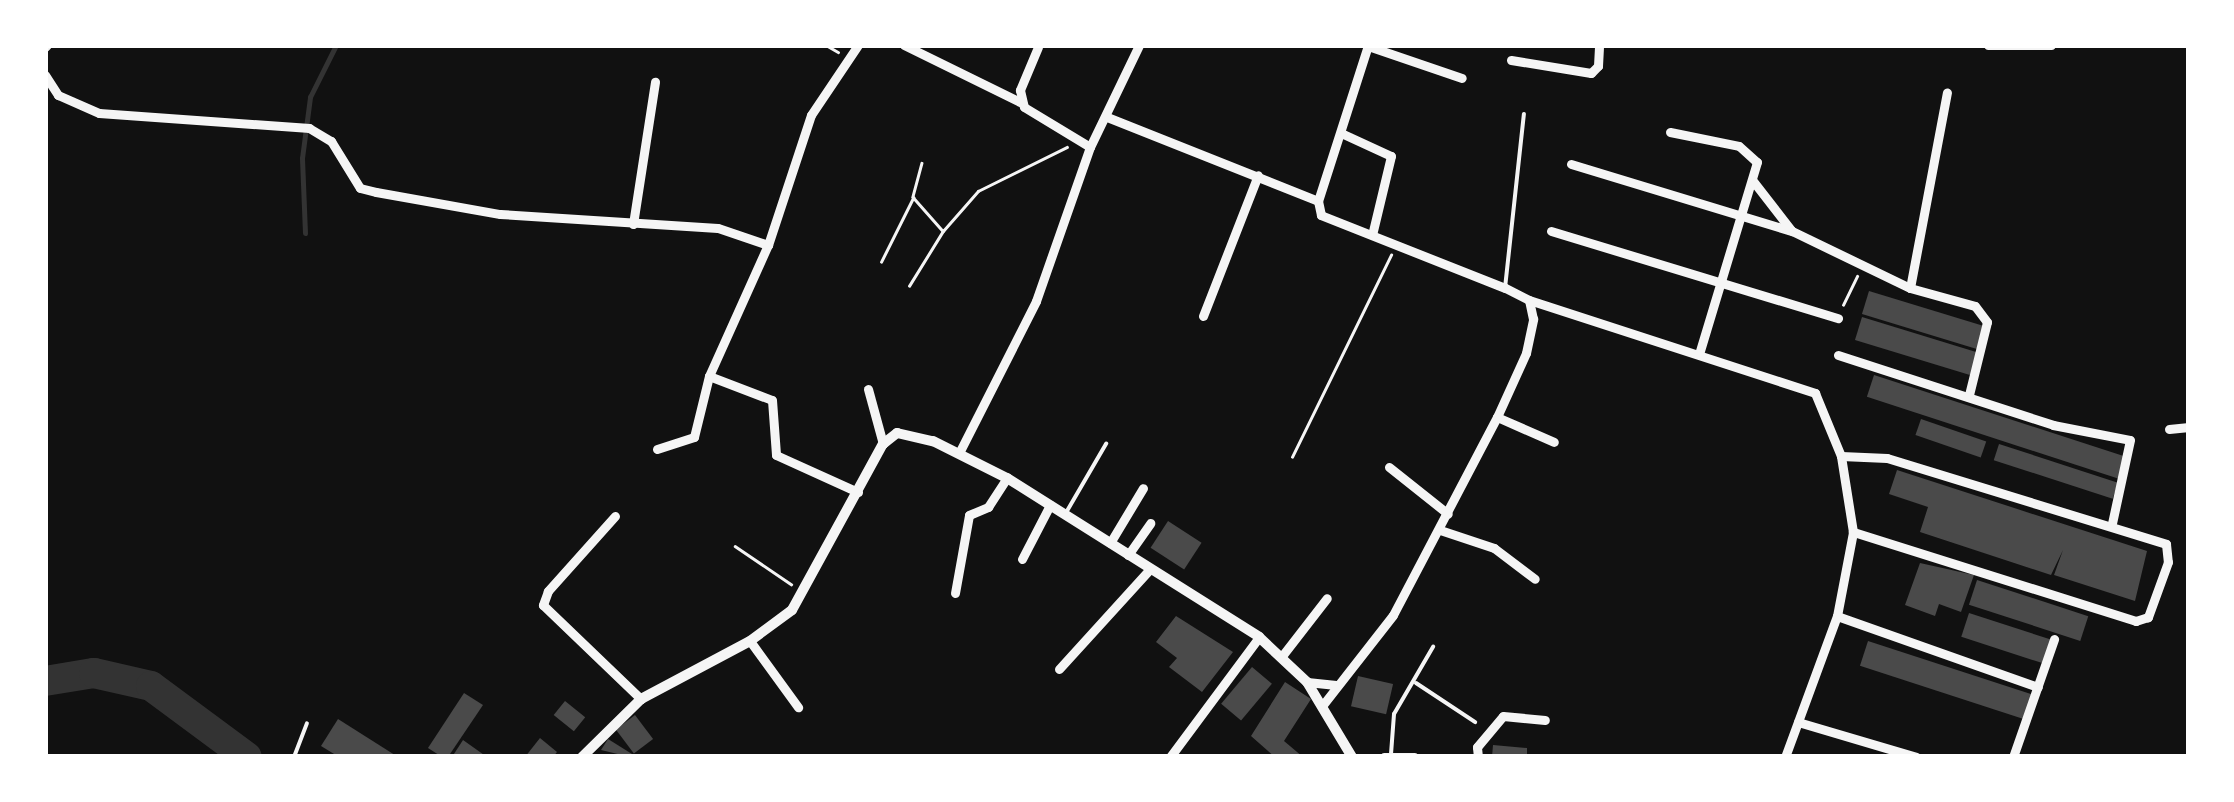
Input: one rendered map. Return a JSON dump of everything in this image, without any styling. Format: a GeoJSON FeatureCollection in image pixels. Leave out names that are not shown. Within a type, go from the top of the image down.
{"type":"FeatureCollection","features":[{"type":"Feature","properties":{"kind":"street"},"geometry":{"type":"LineString","coordinates":[[657,449],[694,437],[709,376],[768,245],[811,115],[858,45]]}},
{"type":"Feature","properties":{"kind":"street"},"geometry":{"type":"LineString","coordinates":[[904,45],[1022,103],[1090,147]]}},
{"type":"Feature","properties":{"kind":"street"},"geometry":{"type":"LineString","coordinates":[[959,453],[1036,302],[1090,147],[1139,45]]}},
{"type":"Feature","properties":{"kind":"street"},"geometry":{"type":"LineString","coordinates":[[1510,60],[1591,74],[1599,45]]}},
{"type":"Feature","properties":{"kind":"street"},"geometry":{"type":"LineString","coordinates":[[1988,45],[2051,45]]}},
{"type":"Feature","properties":{"kind":"street"},"geometry":{"type":"LineString","coordinates":[[1462,78],[1368,46],[1318,201],[1323,218],[1528,300],[1815,393],[1840,456],[1853,532],[1837,616],[1784,757]]}},
{"type":"Feature","properties":{"kind":"street"},"geometry":{"type":"LineString","coordinates":[[1022,103],[1020,90],[1038,47]]}},
{"type":"Feature","properties":{"kind":"street"},"geometry":{"type":"LineString","coordinates":[[45,75],[58,94],[99,113],[304,127],[331,142],[360,188],[500,214],[718,228],[768,245]]}},
{"type":"Feature","properties":{"kind":"street"},"geometry":{"type":"LineString","coordinates":[[632,224],[654,82]]}},
{"type":"Feature","properties":{"kind":"street"},"geometry":{"type":"LineString","coordinates":[[1910,288],[1947,92]]}},
{"type":"Feature","properties":{"kind":"street"},"geometry":{"type":"LineString","coordinates":[[1107,116],[1318,201]]}},
{"type":"Feature","properties":{"kind":"street"},"geometry":{"type":"LineString","coordinates":[[1670,132],[1750,150],[1757,162],[1699,354]]}},
{"type":"Feature","properties":{"kind":"street"},"geometry":{"type":"LineString","coordinates":[[1341,134],[1392,156],[1372,235]]}},
{"type":"Feature","properties":{"kind":"street"},"geometry":{"type":"LineString","coordinates":[[1571,164],[1792,232],[1910,288],[1982,313],[1987,322],[1969,395]]}},
{"type":"Feature","properties":{"kind":"street"},"geometry":{"type":"LineString","coordinates":[[1202,316],[1258,175]]}},
{"type":"Feature","properties":{"kind":"street"},"geometry":{"type":"LineString","coordinates":[[1753,181],[1792,232]]}},
{"type":"Feature","properties":{"kind":"street"},"geometry":{"type":"LineString","coordinates":[[1551,231],[1838,318]]}},
{"type":"Feature","properties":{"kind":"street"},"geometry":{"type":"LineString","coordinates":[[1322,706],[1393,615],[1498,418],[1529,344],[1528,300]]}},
{"type":"Feature","properties":{"kind":"street"},"geometry":{"type":"LineString","coordinates":[[1838,355],[2077,432],[2130,440],[2112,523]]}},
{"type":"Feature","properties":{"kind":"street"},"geometry":{"type":"LineString","coordinates":[[709,376],[776,404],[776,455],[858,492]]}},
{"type":"Feature","properties":{"kind":"street"},"geometry":{"type":"LineString","coordinates":[[868,389],[883,444]]}},
{"type":"Feature","properties":{"kind":"street"},"geometry":{"type":"LineString","coordinates":[[1498,418],[1554,442]]}},
{"type":"Feature","properties":{"kind":"street"},"geometry":{"type":"LineString","coordinates":[[2169,429],[2189,426]]}},
{"type":"Feature","properties":{"kind":"street"},"geometry":{"type":"LineString","coordinates":[[582,757],[641,699],[750,642],[805,593],[883,444],[906,434],[959,453],[1007,478],[1258,637],[1307,682],[1348,755]]}},
{"type":"Feature","properties":{"kind":"street"},"geometry":{"type":"LineString","coordinates":[[1840,456],[1888,458],[2112,523],[2170,550],[2150,612],[2138,622],[1853,532]]}},
{"type":"Feature","properties":{"kind":"street"},"geometry":{"type":"LineString","coordinates":[[1388,467],[1448,514]]}},
{"type":"Feature","properties":{"kind":"street"},"geometry":{"type":"LineString","coordinates":[[956,593],[969,516],[988,507],[1007,478]]}},
{"type":"Feature","properties":{"kind":"street"},"geometry":{"type":"LineString","coordinates":[[1110,543],[1143,488]]}},
{"type":"Feature","properties":{"kind":"street"},"geometry":{"type":"LineString","coordinates":[[1022,559],[1050,506]]}},
{"type":"Feature","properties":{"kind":"street"},"geometry":{"type":"LineString","coordinates":[[615,516],[548,590],[543,605],[641,699]]}},
{"type":"Feature","properties":{"kind":"street"},"geometry":{"type":"LineString","coordinates":[[1128,554],[1150,522]]}},
{"type":"Feature","properties":{"kind":"street"},"geometry":{"type":"LineString","coordinates":[[1440,530],[1494,548],[1535,579]]}},
{"type":"Feature","properties":{"kind":"street"},"geometry":{"type":"LineString","coordinates":[[1059,669],[1150,569]]}},
{"type":"Feature","properties":{"kind":"street"},"geometry":{"type":"LineString","coordinates":[[1282,656],[1327,598]]}},
{"type":"Feature","properties":{"kind":"street"},"geometry":{"type":"LineString","coordinates":[[1837,616],[2038,687]]}},
{"type":"Feature","properties":{"kind":"street"},"geometry":{"type":"LineString","coordinates":[[1170,757],[1258,637]]}},
{"type":"Feature","properties":{"kind":"street"},"geometry":{"type":"LineString","coordinates":[[2013,757],[2054,639]]}},
{"type":"Feature","properties":{"kind":"street"},"geometry":{"type":"LineString","coordinates":[[750,642],[798,707]]}},
{"type":"Feature","properties":{"kind":"street"},"geometry":{"type":"LineString","coordinates":[[1307,682],[1336,685]]}},
{"type":"Feature","properties":{"kind":"street"},"geometry":{"type":"LineString","coordinates":[[1478,757],[1477,747],[1503,716],[1545,720]]}},
{"type":"Feature","properties":{"kind":"street"},"geometry":{"type":"LineString","coordinates":[[1798,722],[1916,757]]}},
{"type":"Feature","properties":{"kind":"street"},"geometry":{"type":"LineString","coordinates":[[1388,756],[1414,757]]}},
{"type":"Feature","properties":{"kind":"lane"},"geometry":{"type":"LineString","coordinates":[[1505,288],[1524,114]]}},
{"type":"Feature","properties":{"kind":"lane"},"geometry":{"type":"LineString","coordinates":[[1064,515],[1106,444]]}},
{"type":"Feature","properties":{"kind":"lane"},"geometry":{"type":"LineString","coordinates":[[1388,756],[1391,720],[1434,647]]}},
{"type":"Feature","properties":{"kind":"lane"},"geometry":{"type":"LineString","coordinates":[[1414,682],[1474,722]]}},
{"type":"Feature","properties":{"kind":"lane"},"geometry":{"type":"LineString","coordinates":[[294,757],[307,723]]}},
{"type":"Feature","properties":{"kind":"path"},"geometry":{"type":"LineString","coordinates":[[910,286],[942,231],[978,191],[1058,155],[1076,139]]}},
{"type":"Feature","properties":{"kind":"path"},"geometry":{"type":"LineString","coordinates":[[881,262],[913,197],[922,162]]}},
{"type":"Feature","properties":{"kind":"path"},"geometry":{"type":"LineString","coordinates":[[913,197],[942,231]]}},
{"type":"Feature","properties":{"kind":"path"},"geometry":{"type":"LineString","coordinates":[[1292,457],[1396,244]]}},
{"type":"Feature","properties":{"kind":"path"},"geometry":{"type":"LineString","coordinates":[[734,546],[805,593]]}},
{"type":"Feature","properties":{"kind":"building"},"geometry":{"type":"Polygon","coordinates":[[[1869,291],[1984,326],[1977,349],[1862,314],[1869,291]]]}},
{"type":"Feature","properties":{"kind":"building"},"geometry":{"type":"Polygon","coordinates":[[[1862,317],[1978,352],[1971,375],[1855,340],[1862,317]]]}},
{"type":"Feature","properties":{"kind":"building"},"geometry":{"type":"Polygon","coordinates":[[[1874,375],[2125,457],[2118,478],[1867,397],[1874,375]]]}},
{"type":"Feature","properties":{"kind":"building"},"geometry":{"type":"Polygon","coordinates":[[[1921,419],[1986,441],[1981,458],[1915,435],[1921,419]]]}},
{"type":"Feature","properties":{"kind":"building"},"geometry":{"type":"Polygon","coordinates":[[[1999,444],[2118,483],[2113,499],[1994,460],[1999,444]]]}},
{"type":"Feature","properties":{"kind":"building"},"geometry":{"type":"Polygon","coordinates":[[[1897,470],[2147,551],[2135,601],[2054,575],[2063,550],[2051,575],[1920,532],[1928,507],[1889,494],[1897,470]]]}},
{"type":"Feature","properties":{"kind":"building"},"geometry":{"type":"Polygon","coordinates":[[[1168,521],[1202,543],[1184,570],[1151,548],[1168,521]]]}},
{"type":"Feature","properties":{"kind":"building"},"geometry":{"type":"Polygon","coordinates":[[[1920,563],[1974,575],[1961,612],[1939,604],[1935,616],[1905,605],[1920,563]]]}},
{"type":"Feature","properties":{"kind":"building"},"geometry":{"type":"Polygon","coordinates":[[[1977,580],[2088,616],[2080,641],[1969,605],[1977,580]]]}},
{"type":"Feature","properties":{"kind":"building"},"geometry":{"type":"Polygon","coordinates":[[[1969,613],[2051,640],[2043,663],[1961,637],[1969,613]]]}},
{"type":"Feature","properties":{"kind":"building"},"geometry":{"type":"Polygon","coordinates":[[[1176,616],[1233,652],[1202,692],[1169,667],[1177,658],[1156,642],[1176,616]]]}},
{"type":"Feature","properties":{"kind":"building"},"geometry":{"type":"Polygon","coordinates":[[[1868,641],[2032,694],[2024,719],[1860,666],[1868,641]]]}},
{"type":"Feature","properties":{"kind":"building"},"geometry":{"type":"Polygon","coordinates":[[[1252,667],[1272,684],[1241,720],[1221,704],[1252,667]]]}},
{"type":"Feature","properties":{"kind":"building"},"geometry":{"type":"Polygon","coordinates":[[[1358,676],[1393,684],[1386,714],[1351,706],[1358,676]]]}},
{"type":"Feature","properties":{"kind":"building"},"geometry":{"type":"Polygon","coordinates":[[[1285,682],[1311,699],[1284,741],[1303,757],[1275,757],[1251,736],[1285,682]]]}},
{"type":"Feature","properties":{"kind":"building"},"geometry":{"type":"Polygon","coordinates":[[[464,693],[483,705],[448,757],[442,757],[428,748],[464,693]]]}},
{"type":"Feature","properties":{"kind":"building"},"geometry":{"type":"Polygon","coordinates":[[[565,701],[585,717],[574,731],[554,715],[565,701]]]}},
{"type":"Feature","properties":{"kind":"building"},"geometry":{"type":"Polygon","coordinates":[[[635,715],[653,739],[634,753],[616,729],[635,715]]]}},
{"type":"Feature","properties":{"kind":"building"},"geometry":{"type":"Polygon","coordinates":[[[338,719],[398,757],[339,757],[321,746],[338,719]]]}},
{"type":"Feature","properties":{"kind":"building"},"geometry":{"type":"Polygon","coordinates":[[[540,738],[557,752],[553,757],[525,757],[540,738]]]}},
{"type":"Feature","properties":{"kind":"building"},"geometry":{"type":"Polygon","coordinates":[[[608,739],[632,754],[630,757],[601,750],[608,739]]]}},
{"type":"Feature","properties":{"kind":"building"},"geometry":{"type":"Polygon","coordinates":[[[463,740],[487,757],[452,757],[463,740]]]}},
{"type":"Feature","properties":{"kind":"building"},"geometry":{"type":"Polygon","coordinates":[[[1493,745],[1527,748],[1527,757],[1492,757],[1493,745]]]}},
{"type":"Feature","properties":{"kind":"waterway"},"geometry":{"type":"LineString","coordinates":[[305,233],[302,158],[310,97],[336,45]]}},
{"type":"Feature","properties":{"kind":"waterway"},"geometry":{"type":"LineString","coordinates":[[45,681],[94,673],[151,686],[247,757]]}}]}
